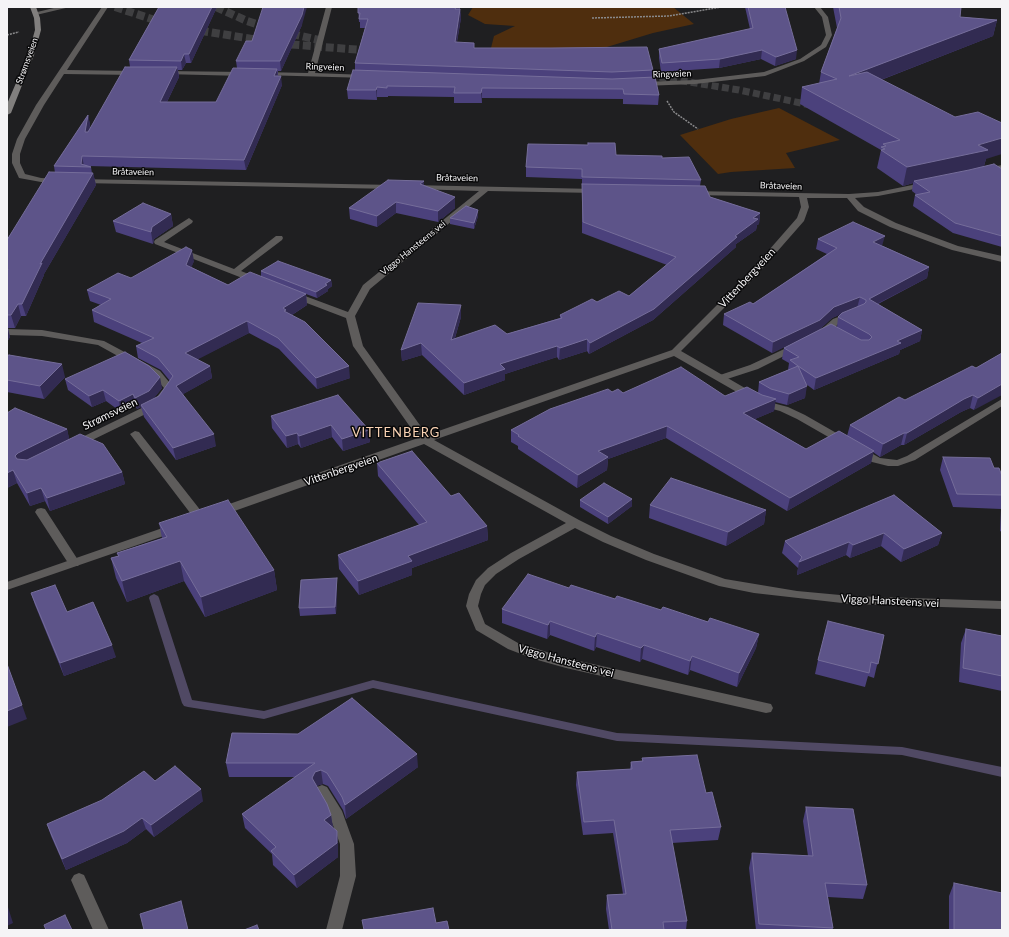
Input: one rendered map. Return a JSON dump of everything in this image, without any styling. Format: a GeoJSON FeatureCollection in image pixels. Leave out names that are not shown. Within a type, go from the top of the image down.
{"type":"FeatureCollection","features":[{"type":"Feature","properties":{"kind":"main road","name":"Strømsveien"},"geometry":{"type":"LineString","coordinates":[[7,113],[34,47],[38,30],[35,10]]}},
{"type":"Feature","properties":{"kind":"street"},"geometry":{"type":"LineString","coordinates":[[35,10],[67,7]]}},
{"type":"Feature","properties":{"kind":"street","name":"Bråtaveien"},"geometry":{"type":"LineString","coordinates":[[105,7],[40,105],[21,139],[16,154],[16,163],[22,176],[41,180],[69,181],[606,191]]}},
{"type":"Feature","properties":{"kind":"street"},"geometry":{"type":"LineString","coordinates":[[311,75],[329,7]]}},
{"type":"Feature","properties":{"kind":"street","name":"Ringveien"},"geometry":{"type":"LineString","coordinates":[[634,84],[696,82],[765,74],[802,60],[824,46],[829,35],[826,17],[816,7]]}},
{"type":"Feature","properties":{"kind":"street"},"geometry":{"type":"LineString","coordinates":[[62,72],[140,73]]}},
{"type":"Feature","properties":{"kind":"street"},"geometry":{"type":"LineString","coordinates":[[156,73],[249,74]]}},
{"type":"Feature","properties":{"kind":"street","name":"Ringveien"},"geometry":{"type":"LineString","coordinates":[[257,74],[374,77]]}},
{"type":"Feature","properties":{"kind":"street"},"geometry":{"type":"LineString","coordinates":[[980,173],[1002,167]]}},
{"type":"Feature","properties":{"kind":"street"},"geometry":{"type":"LineString","coordinates":[[936,182],[878,194],[849,196],[854,204],[861,209],[893,225],[955,248],[1002,259]]}},
{"type":"Feature","properties":{"kind":"street","name":"Viggo Hansteens vei"},"geometry":{"type":"LineString","coordinates":[[487,188],[366,286],[350,316],[358,346],[425,440],[575,523],[656,560],[723,583],[797,595],[851,600],[1002,605]]}},
{"type":"Feature","properties":{"kind":"street","name":"Bråtaveien"},"geometry":{"type":"LineString","coordinates":[[684,193],[803,197],[849,196]]}},
{"type":"Feature","properties":{"kind":"street","name":"Vittenbergveien"},"geometry":{"type":"LineString","coordinates":[[7,586],[675,352],[751,276],[801,219],[805,207],[803,197]]}},
{"type":"Feature","properties":{"kind":"street"},"geometry":{"type":"LineString","coordinates":[[189,221],[158,242],[264,283]]}},
{"type":"Feature","properties":{"kind":"street"},"geometry":{"type":"LineString","coordinates":[[235,272],[279,238]]}},
{"type":"Feature","properties":{"kind":"street"},"geometry":{"type":"LineString","coordinates":[[285,291],[350,316]]}},
{"type":"Feature","properties":{"kind":"street"},"geometry":{"type":"LineString","coordinates":[[816,337],[832,331],[836,321],[858,312]]}},
{"type":"Feature","properties":{"kind":"street","name":"Strømsveien"},"geometry":{"type":"LineString","coordinates":[[7,332],[42,334],[101,343],[156,373],[169,388],[156,405],[67,449]]}},
{"type":"Feature","properties":{"kind":"street"},"geometry":{"type":"LineString","coordinates":[[721,378],[754,367],[802,344]]}},
{"type":"Feature","properties":{"kind":"street"},"geometry":{"type":"LineString","coordinates":[[675,352],[765,404],[784,409],[801,417],[876,460],[888,463],[911,458],[1002,402]]}},
{"type":"Feature","properties":{"kind":"street"},"geometry":{"type":"LineString","coordinates":[[136,434],[193,521]]}},
{"type":"Feature","properties":{"kind":"street"},"geometry":{"type":"LineString","coordinates":[[41,512],[74,563]]}},
{"type":"Feature","properties":{"kind":"street","name":"Viggo Hansteens vei"},"geometry":{"type":"LineString","coordinates":[[575,523],[515,556],[492,571],[480,583],[472,606],[480,627],[513,646],[540,656],[766,708]]}},
{"type":"Feature","properties":{"kind":"street"},"geometry":{"type":"LineString","coordinates":[[322,790],[337,815],[347,844],[348,876],[334,930]]}},
{"type":"Feature","properties":{"kind":"street"},"geometry":{"type":"LineString","coordinates":[[79,880],[101,930]]}},
{"type":"Feature","properties":{"kind":"path"},"geometry":{"type":"LineString","coordinates":[[592,18],[669,16],[721,7]]}},
{"type":"Feature","properties":{"kind":"path"},"geometry":{"type":"LineString","coordinates":[[670,83],[661,91],[674,112],[698,129]]}},
{"type":"Feature","properties":{"kind":"shaded area"},"geometry":{"type":"Polygon","coordinates":[[[473,7],[673,7],[694,24],[653,33],[597,50],[489,56],[494,36],[515,26],[485,24],[468,15],[473,7]]]}},
{"type":"Feature","properties":{"kind":"shaded area"},"geometry":{"type":"Polygon","coordinates":[[[779,108],[840,140],[786,153],[795,168],[718,174],[680,135],[731,119],[779,108]]]}},
{"type":"Feature","properties":{"kind":"building"},"geometry":{"type":"Polygon","coordinates":[[[159,7],[212,7],[189,54],[184,54],[181,61],[129,60],[159,7]]]}},
{"type":"Feature","properties":{"kind":"building"},"geometry":{"type":"Polygon","coordinates":[[[263,7],[304,7],[302,15],[280,61],[236,61],[246,41],[252,41],[263,7]]]}},
{"type":"Feature","properties":{"kind":"building"},"geometry":{"type":"Polygon","coordinates":[[[358,7],[456,7],[455,9],[460,9],[455,42],[474,43],[474,48],[647,47],[653,70],[612,72],[355,63],[368,19],[359,19],[360,13],[358,13],[358,7]]]}},
{"type":"Feature","properties":{"kind":"building"},"geometry":{"type":"Polygon","coordinates":[[[748,7],[785,7],[797,50],[776,57],[762,50],[720,59],[662,63],[659,49],[753,28],[748,7]]]}},
{"type":"Feature","properties":{"kind":"building"},"geometry":{"type":"Polygon","coordinates":[[[839,7],[961,7],[960,17],[997,20],[849,76],[867,72],[955,117],[978,112],[1002,123],[1002,138],[978,145],[988,150],[907,167],[881,150],[885,149],[881,147],[886,146],[883,144],[900,140],[802,87],[837,79],[821,72],[841,18],[839,7]]]}},
{"type":"Feature","properties":{"kind":"building"},"geometry":{"type":"Polygon","coordinates":[[[125,67],[177,67],[160,102],[216,102],[233,68],[277,69],[274,76],[281,76],[244,160],[82,156],[81,164],[91,167],[54,166],[88,115],[85,132],[88,132],[125,67]]]}},
{"type":"Feature","properties":{"kind":"building"},"geometry":{"type":"Polygon","coordinates":[[[353,70],[612,79],[655,77],[659,95],[624,94],[623,89],[482,88],[481,93],[454,93],[455,87],[387,86],[387,88],[377,87],[376,90],[347,90],[353,70]]]}},
{"type":"Feature","properties":{"kind":"building"},"geometry":{"type":"Polygon","coordinates":[[[588,143],[615,143],[616,155],[662,156],[662,158],[689,157],[701,180],[582,177],[582,169],[526,167],[528,144],[588,145],[588,143]]]}},
{"type":"Feature","properties":{"kind":"building"},"geometry":{"type":"Polygon","coordinates":[[[994,164],[1002,169],[1002,236],[955,223],[915,195],[930,192],[914,181],[994,164]]]}},
{"type":"Feature","properties":{"kind":"building"},"geometry":{"type":"Polygon","coordinates":[[[49,172],[93,173],[40,264],[42,263],[22,304],[18,304],[11,315],[7,315],[7,240],[49,172]]]}},
{"type":"Feature","properties":{"kind":"building"},"geometry":{"type":"Polygon","coordinates":[[[388,180],[424,181],[420,184],[455,197],[438,211],[396,202],[377,216],[349,208],[388,180]]]}},
{"type":"Feature","properties":{"kind":"building"},"geometry":{"type":"Polygon","coordinates":[[[582,184],[705,186],[710,197],[760,213],[753,218],[758,219],[735,236],[737,237],[654,309],[590,343],[587,339],[560,348],[557,346],[500,364],[505,369],[464,383],[421,343],[401,350],[418,303],[461,305],[451,340],[495,325],[507,334],[562,318],[560,315],[592,299],[597,302],[619,291],[629,296],[676,257],[583,222],[582,184]]]}},
{"type":"Feature","properties":{"kind":"building"},"geometry":{"type":"Polygon","coordinates":[[[143,203],[171,214],[152,227],[151,232],[113,221],[143,203]]]}},
{"type":"Feature","properties":{"kind":"building"},"geometry":{"type":"Polygon","coordinates":[[[466,206],[478,210],[474,223],[450,218],[466,206]]]}},
{"type":"Feature","properties":{"kind":"building"},"geometry":{"type":"Polygon","coordinates":[[[853,222],[885,236],[873,242],[929,267],[869,299],[922,330],[897,341],[901,343],[816,378],[790,360],[799,357],[784,348],[831,324],[861,340],[869,340],[872,337],[869,334],[838,317],[842,313],[864,304],[866,300],[860,297],[834,307],[820,320],[773,342],[724,314],[750,302],[753,304],[837,248],[818,239],[853,222]]]}},
{"type":"Feature","properties":{"kind":"building"},"geometry":{"type":"Polygon","coordinates":[[[186,247],[192,250],[186,265],[228,285],[250,272],[306,294],[283,308],[286,310],[284,311],[305,322],[349,366],[316,378],[278,338],[247,321],[185,353],[210,366],[176,386],[214,434],[173,448],[141,405],[159,396],[173,376],[158,358],[136,346],[154,338],[92,310],[111,299],[87,290],[118,273],[131,278],[186,247]]]}},
{"type":"Feature","properties":{"kind":"building"},"geometry":{"type":"Polygon","coordinates":[[[278,261],[331,280],[325,284],[327,285],[316,292],[261,271],[278,261]]]}},
{"type":"Feature","properties":{"kind":"building"},"geometry":{"type":"Polygon","coordinates":[[[125,352],[149,366],[160,377],[149,391],[135,398],[133,394],[119,401],[103,390],[89,396],[65,379],[125,352]]]}},
{"type":"Feature","properties":{"kind":"building"},"geometry":{"type":"Polygon","coordinates":[[[1002,353],[1002,384],[978,398],[973,395],[964,399],[907,433],[904,433],[883,444],[850,425],[899,397],[905,400],[972,366],[976,368],[1002,353]]]}},
{"type":"Feature","properties":{"kind":"building"},"geometry":{"type":"Polygon","coordinates":[[[9,355],[62,364],[40,386],[7,380],[7,356],[9,355]]]}},
{"type":"Feature","properties":{"kind":"building"},"geometry":{"type":"Polygon","coordinates":[[[798,366],[807,386],[789,394],[771,389],[759,382],[798,366]]]}},
{"type":"Feature","properties":{"kind":"building"},"geometry":{"type":"Polygon","coordinates":[[[681,367],[725,396],[747,387],[762,395],[776,399],[743,413],[806,449],[839,431],[874,451],[790,498],[667,426],[598,451],[608,457],[578,475],[511,430],[550,409],[608,389],[612,392],[618,389],[623,393],[681,367]]]}},
{"type":"Feature","properties":{"kind":"building"},"geometry":{"type":"Polygon","coordinates":[[[338,395],[369,430],[342,439],[331,425],[299,436],[297,433],[286,436],[271,416],[338,395]]]}},
{"type":"Feature","properties":{"kind":"building"},"geometry":{"type":"Polygon","coordinates":[[[15,408],[67,429],[18,453],[15,456],[17,459],[27,460],[80,434],[103,444],[122,472],[47,498],[41,488],[27,493],[13,470],[7,473],[7,413],[15,408]]]}},
{"type":"Feature","properties":{"kind":"building"},"geometry":{"type":"Polygon","coordinates":[[[412,451],[451,496],[459,493],[487,526],[408,556],[412,561],[358,581],[338,555],[427,522],[377,463],[412,451]]]}},
{"type":"Feature","properties":{"kind":"building"},"geometry":{"type":"Polygon","coordinates":[[[943,457],[990,458],[994,468],[999,468],[1002,476],[1002,495],[957,494],[943,457]]]}},
{"type":"Feature","properties":{"kind":"building"},"geometry":{"type":"Polygon","coordinates":[[[671,478],[766,510],[728,532],[650,505],[671,478]]]}},
{"type":"Feature","properties":{"kind":"building"},"geometry":{"type":"Polygon","coordinates":[[[604,483],[632,499],[608,517],[580,500],[604,483]]]}},
{"type":"Feature","properties":{"kind":"building"},"geometry":{"type":"Polygon","coordinates":[[[894,495],[942,533],[904,549],[884,533],[853,545],[849,542],[799,562],[802,557],[785,541],[894,495]]]}},
{"type":"Feature","properties":{"kind":"building"},"geometry":{"type":"Polygon","coordinates":[[[228,500],[274,570],[201,597],[180,561],[122,581],[111,558],[119,556],[117,553],[167,537],[159,523],[228,500]]]}},
{"type":"Feature","properties":{"kind":"building"},"geometry":{"type":"Polygon","coordinates":[[[528,574],[569,588],[571,585],[615,599],[617,596],[661,610],[663,607],[708,622],[710,618],[759,634],[739,673],[692,656],[690,661],[644,645],[641,648],[597,633],[595,637],[550,621],[548,625],[502,609],[528,574]]]}},
{"type":"Feature","properties":{"kind":"building"},"geometry":{"type":"Polygon","coordinates":[[[337,578],[335,607],[299,608],[301,580],[337,578]]]}},
{"type":"Feature","properties":{"kind":"building"},"geometry":{"type":"Polygon","coordinates":[[[55,585],[67,612],[93,602],[112,645],[60,663],[31,593],[55,585]]]}},
{"type":"Feature","properties":{"kind":"building"},"geometry":{"type":"Polygon","coordinates":[[[828,621],[884,635],[878,664],[871,662],[869,673],[818,660],[828,621]]]}},
{"type":"Feature","properties":{"kind":"building"},"geometry":{"type":"Polygon","coordinates":[[[966,629],[1002,636],[1002,676],[963,668],[966,629]]]}},
{"type":"Feature","properties":{"kind":"building"},"geometry":{"type":"Polygon","coordinates":[[[7,664],[22,705],[7,711],[7,664]]]}},
{"type":"Feature","properties":{"kind":"building"},"geometry":{"type":"Polygon","coordinates":[[[352,698],[417,754],[345,805],[342,797],[327,773],[321,770],[315,772],[312,778],[327,804],[331,815],[324,820],[337,831],[337,843],[294,875],[271,851],[276,847],[242,814],[315,763],[226,763],[232,733],[298,734],[352,698]]]}},
{"type":"Feature","properties":{"kind":"building"},"geometry":{"type":"Polygon","coordinates":[[[697,755],[706,793],[712,792],[721,827],[670,830],[687,921],[663,922],[664,930],[612,930],[607,895],[626,894],[614,820],[584,822],[577,772],[632,769],[631,762],[643,761],[642,758],[697,755]]]}},
{"type":"Feature","properties":{"kind":"building"},"geometry":{"type":"Polygon","coordinates":[[[175,766],[201,789],[151,825],[142,818],[124,831],[62,859],[47,824],[102,800],[144,771],[155,781],[175,766]]]}},
{"type":"Feature","properties":{"kind":"building"},"geometry":{"type":"Polygon","coordinates":[[[806,807],[853,809],[867,885],[825,883],[833,928],[759,924],[752,853],[813,856],[806,807]]]}},
{"type":"Feature","properties":{"kind":"building"},"geometry":{"type":"Polygon","coordinates":[[[954,883],[1002,893],[1002,930],[954,930],[954,883]]]}},
{"type":"Feature","properties":{"kind":"building"},"geometry":{"type":"Polygon","coordinates":[[[181,901],[188,930],[144,930],[140,914],[181,901]]]}},
{"type":"Feature","properties":{"kind":"building"},"geometry":{"type":"Polygon","coordinates":[[[433,908],[436,923],[447,921],[449,930],[364,930],[362,920],[433,908]]]}},
{"type":"Feature","properties":{"kind":"building"},"geometry":{"type":"Polygon","coordinates":[[[65,915],[72,930],[46,930],[44,925],[65,915]]]}},
{"type":"Feature","properties":{"kind":"building"},"geometry":{"type":"Polygon","coordinates":[[[257,925],[259,930],[244,930],[257,925]]]}},
{"type":"Feature","properties":{"kind":"waterway"},"geometry":{"type":"LineString","coordinates":[[154,598],[188,703],[264,715],[373,684],[617,737],[902,751],[1002,772]]}},
{"type":"Feature","properties":{"kind":"tunnel"},"geometry":{"type":"LineString","coordinates":[[115,7],[167,24]]}},
{"type":"Feature","properties":{"kind":"tunnel"},"geometry":{"type":"LineString","coordinates":[[216,7],[247,21],[275,30],[319,40]]}},
{"type":"Feature","properties":{"kind":"tunnel"},"geometry":{"type":"LineString","coordinates":[[189,29],[285,44],[375,51]]}},
{"type":"Feature","properties":{"kind":"tunnel"},"geometry":{"type":"LineString","coordinates":[[639,74],[739,90],[815,106]]}},
{"type":"Feature","properties":{"kind":"district","name":"VITTENBERG"},"geometry":{"type":"Point","coordinates":[396,433]}}]}
